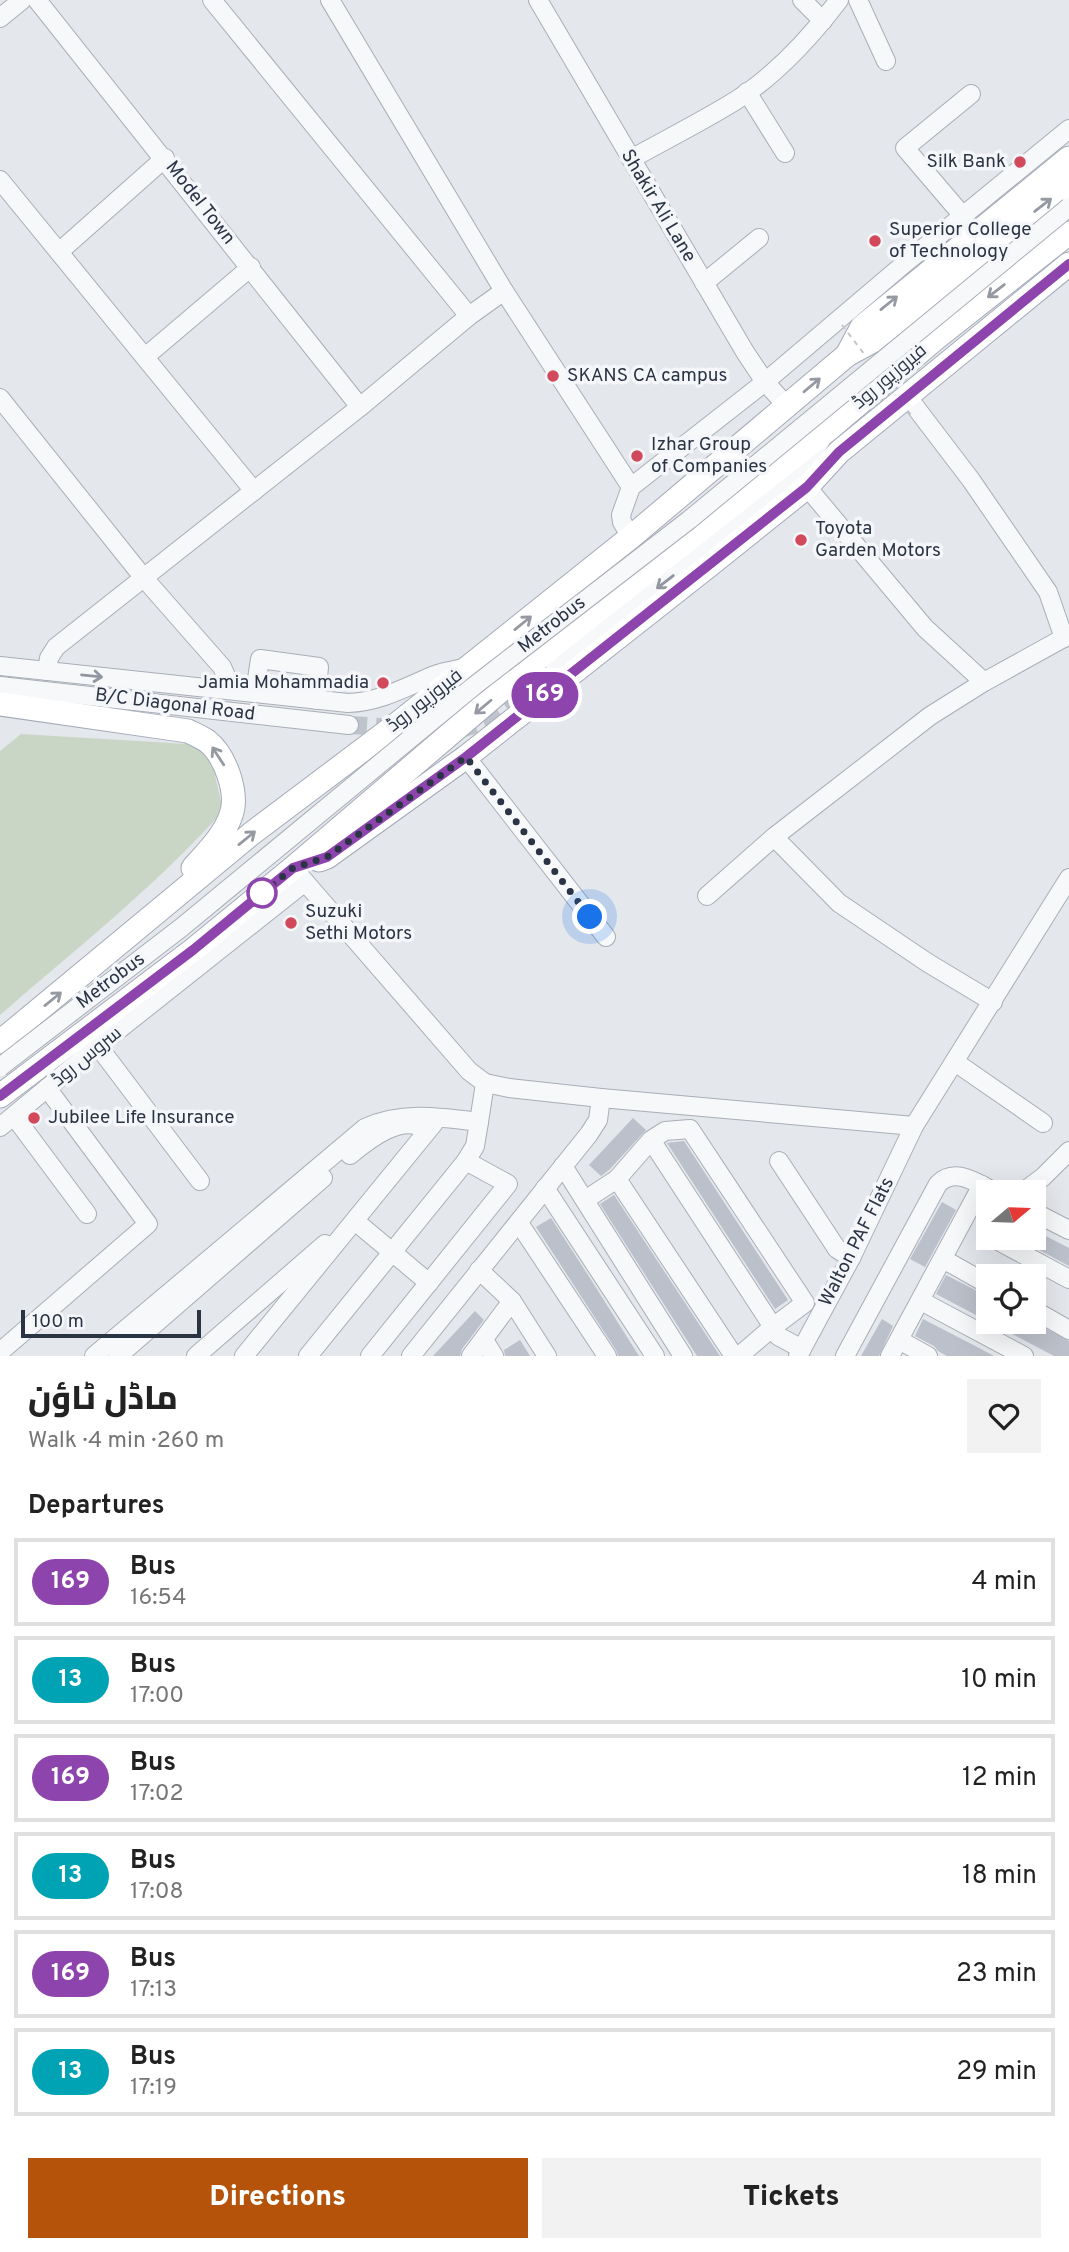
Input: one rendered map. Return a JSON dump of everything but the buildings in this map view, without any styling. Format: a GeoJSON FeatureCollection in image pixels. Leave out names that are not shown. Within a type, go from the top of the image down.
{"type":"FeatureCollection","features":[{"type":"Feature","properties":{"kind":"main road","name":"فیروزپور روڈ"},"geometry":{"type":"LineString","coordinates":[[847,355],[862,327],[1069,158]]}},
{"type":"Feature","properties":{"kind":"main road","name":"فیروزپور روڈ"},"geometry":{"type":"LineString","coordinates":[[0,1042],[251,834],[470,666],[631,537],[847,355],[872,342],[1069,184]]}},
{"type":"Feature","properties":{"kind":"main road","name":"فیروزپور روڈ"},"geometry":{"type":"LineString","coordinates":[[299,875],[553,646],[829,429],[935,339],[1069,233]]}},
{"type":"Feature","properties":{"kind":"main road","name":"فیروزپور روڈ"},"geometry":{"type":"LineString","coordinates":[[0,1096],[193,950],[466,757],[807,487],[839,452],[1069,264]]}},
{"type":"Feature","properties":{"kind":"main road"},"geometry":{"type":"LineString","coordinates":[[3,702],[188,730],[208,742],[222,760],[233,795],[232,813],[212,847],[153,916]]}},
{"type":"Feature","properties":{"kind":"street"},"geometry":{"type":"LineString","coordinates":[[0,18],[22,0]]}},
{"type":"Feature","properties":{"kind":"street","name":"Model Town"},"geometry":{"type":"LineString","coordinates":[[37,0],[165,158],[359,407]]}},
{"type":"Feature","properties":{"kind":"street"},"geometry":{"type":"LineString","coordinates":[[212,0],[468,316]]}},
{"type":"Feature","properties":{"kind":"street"},"geometry":{"type":"LineString","coordinates":[[330,0],[504,291],[631,487]]}},
{"type":"Feature","properties":{"kind":"street","name":"Shakir Ali Lane"},"geometry":{"type":"LineString","coordinates":[[538,0],[704,283],[765,382],[787,406]]}},
{"type":"Feature","properties":{"kind":"street"},"geometry":{"type":"LineString","coordinates":[[802,0],[823,21]]}},
{"type":"Feature","properties":{"kind":"street"},"geometry":{"type":"LineString","coordinates":[[631,159],[747,92],[780,66],[839,0]]}},
{"type":"Feature","properties":{"kind":"street"},"geometry":{"type":"LineString","coordinates":[[858,0],[886,61]]}},
{"type":"Feature","properties":{"kind":"street"},"geometry":{"type":"LineString","coordinates":[[747,92],[785,153]]}},
{"type":"Feature","properties":{"kind":"street"},"geometry":{"type":"LineString","coordinates":[[963,216],[905,148],[971,94]]}},
{"type":"Feature","properties":{"kind":"street"},"geometry":{"type":"LineString","coordinates":[[631,537],[624,527],[621,515],[631,487],[765,382],[1069,129]]}},
{"type":"Feature","properties":{"kind":"street"},"geometry":{"type":"LineString","coordinates":[[60,251],[165,158]]}},
{"type":"Feature","properties":{"kind":"street"},"geometry":{"type":"LineString","coordinates":[[0,180],[254,491]]}},
{"type":"Feature","properties":{"kind":"street","name":"Metrobus"},"geometry":{"type":"LineString","coordinates":[[0,1067],[182,927],[474,686],[689,520],[1069,207]]}},
{"type":"Feature","properties":{"kind":"street"},"geometry":{"type":"LineString","coordinates":[[704,283],[759,238]]}},
{"type":"Feature","properties":{"kind":"street"},"geometry":{"type":"LineString","coordinates":[[145,357],[251,267]]}},
{"type":"Feature","properties":{"kind":"street"},"geometry":{"type":"LineString","coordinates":[[47,671],[51,652],[359,407],[468,316],[504,291]]}},
{"type":"Feature","properties":{"kind":"street"},"geometry":{"type":"LineString","coordinates":[[706,896],[774,837],[930,716],[984,681],[1067,636],[1048,592],[971,480],[907,396]]}},
{"type":"Feature","properties":{"kind":"street"},"geometry":{"type":"LineString","coordinates":[[0,398],[143,577],[222,667],[226,676],[225,689]]}},
{"type":"Feature","properties":{"kind":"street"},"geometry":{"type":"LineString","coordinates":[[555,670],[718,540],[806,463],[829,429]]}},
{"type":"Feature","properties":{"kind":"street"},"geometry":{"type":"LineString","coordinates":[[718,540],[743,526],[839,452]]}},
{"type":"Feature","properties":{"kind":"street"},"geometry":{"type":"LineString","coordinates":[[807,487],[925,628],[984,681]]}},
{"type":"Feature","properties":{"kind":"street"},"geometry":{"type":"LineString","coordinates":[[255,692],[260,659],[319,667],[316,700]]}},
{"type":"Feature","properties":{"kind":"street"},"geometry":{"type":"LineString","coordinates":[[0,666],[348,703],[369,701],[434,675],[470,666]]}},
{"type":"Feature","properties":{"kind":"street","name":"B/C Diagonal Road"},"geometry":{"type":"LineString","coordinates":[[3,702],[349,725]]}},
{"type":"Feature","properties":{"kind":"street"},"geometry":{"type":"LineString","coordinates":[[466,757],[606,937]]}},
{"type":"Feature","properties":{"kind":"street"},"geometry":{"type":"LineString","coordinates":[[774,837],[839,903],[928,963],[993,1002]]}},
{"type":"Feature","properties":{"kind":"street"},"geometry":{"type":"LineString","coordinates":[[299,875],[469,1071],[485,1083],[601,1098],[914,1126]]}},
{"type":"Feature","properties":{"kind":"street","name":"سروس روڈ"},"geometry":{"type":"LineString","coordinates":[[7,1122],[299,875]]}},
{"type":"Feature","properties":{"kind":"street","name":"Walton PAF Flats"},"geometry":{"type":"LineString","coordinates":[[800,1353],[851,1258],[914,1126],[1069,878]]}},
{"type":"Feature","properties":{"kind":"street"},"geometry":{"type":"LineString","coordinates":[[99,1046],[200,1181]]}},
{"type":"Feature","properties":{"kind":"street"},"geometry":{"type":"LineString","coordinates":[[955,1062],[1043,1122]]}},
{"type":"Feature","properties":{"kind":"street"},"geometry":{"type":"LineString","coordinates":[[308,1356],[466,1161],[475,1146],[485,1083]]}},
{"type":"Feature","properties":{"kind":"street"},"geometry":{"type":"LineString","coordinates":[[0,1352],[148,1224],[47,1088]]}},
{"type":"Feature","properties":{"kind":"street"},"geometry":{"type":"LineString","coordinates":[[411,1356],[589,1135],[598,1120],[601,1098]]}},
{"type":"Feature","properties":{"kind":"street"},"geometry":{"type":"LineString","coordinates":[[94,1356],[365,1128],[394,1118],[431,1124]]}},
{"type":"Feature","properties":{"kind":"street"},"geometry":{"type":"LineString","coordinates":[[7,1122],[87,1214]]}},
{"type":"Feature","properties":{"kind":"street"},"geometry":{"type":"LineString","coordinates":[[118,1356],[361,1145],[376,1135],[406,1125],[479,1122]]}},
{"type":"Feature","properties":{"kind":"street"},"geometry":{"type":"LineString","coordinates":[[244,1356],[431,1124]]}},
{"type":"Feature","properties":{"kind":"street"},"geometry":{"type":"LineString","coordinates":[[585,1200],[617,1179],[651,1140],[665,1131],[691,1129],[805,1303],[736,1356],[617,1179]]}},
{"type":"Feature","properties":{"kind":"street"},"geometry":{"type":"LineString","coordinates":[[651,1140],[778,1336],[800,1353]]}},
{"type":"Feature","properties":{"kind":"street"},"geometry":{"type":"LineString","coordinates":[[1039,1180],[1069,1151]]}},
{"type":"Feature","properties":{"kind":"street"},"geometry":{"type":"LineString","coordinates":[[370,1356],[508,1184],[466,1161]]}},
{"type":"Feature","properties":{"kind":"street"},"geometry":{"type":"LineString","coordinates":[[779,1161],[837,1249],[851,1258]]}},
{"type":"Feature","properties":{"kind":"street"},"geometry":{"type":"LineString","coordinates":[[563,1166],[682,1356]]}},
{"type":"Feature","properties":{"kind":"street"},"geometry":{"type":"LineString","coordinates":[[845,1356],[938,1184],[945,1177],[954,1174],[976,1184]]}},
{"type":"Feature","properties":{"kind":"street"},"geometry":{"type":"LineString","coordinates":[[545,1188],[655,1356]]}},
{"type":"Feature","properties":{"kind":"street"},"geometry":{"type":"LineString","coordinates":[[928,1356],[895,1348],[963,1222],[976,1205]]}},
{"type":"Feature","properties":{"kind":"street"},"geometry":{"type":"LineString","coordinates":[[1046,1218],[1069,1230]]}},
{"type":"Feature","properties":{"kind":"street"},"geometry":{"type":"LineString","coordinates":[[355,1221],[429,1283]]}},
{"type":"Feature","properties":{"kind":"street"},"geometry":{"type":"LineString","coordinates":[[963,1222],[976,1229]]}},
{"type":"Feature","properties":{"kind":"street"},"geometry":{"type":"LineString","coordinates":[[519,1223],[607,1356]]}},
{"type":"Feature","properties":{"kind":"street"},"geometry":{"type":"LineString","coordinates":[[196,1356],[324,1245],[331,1243],[334,1246]]}},
{"type":"Feature","properties":{"kind":"street"},"geometry":{"type":"LineString","coordinates":[[1014,1250],[1069,1279]]}},
{"type":"Feature","properties":{"kind":"street"},"geometry":{"type":"LineString","coordinates":[[943,1259],[976,1278]]}},
{"type":"Feature","properties":{"kind":"street"},"geometry":{"type":"LineString","coordinates":[[479,1270],[512,1301],[547,1356]]}},
{"type":"Feature","properties":{"kind":"street"},"geometry":{"type":"LineString","coordinates":[[471,1356],[512,1301]]}},
{"type":"Feature","properties":{"kind":"street"},"geometry":{"type":"LineString","coordinates":[[920,1301],[1024,1356]]}},
{"type":"Feature","properties":{"kind":"street"},"geometry":{"type":"LineString","coordinates":[[1046,1317],[1069,1330]]}},
{"type":"Feature","properties":{"kind":"street"},"geometry":{"type":"LineString","coordinates":[[484,1340],[494,1356]]}},
{"type":"Feature","properties":{"kind":"green space"},"geometry":{"type":"Polygon","coordinates":[[[21,734],[188,744],[211,757],[223,811],[143,891],[0,1015],[0,751],[21,734]]]}},
{"type":"Feature","properties":{"kind":"tunnel"},"geometry":{"type":"LineString","coordinates":[[458,730],[486,721],[555,669]]}},
{"type":"Feature","properties":{"kind":"tunnel"},"geometry":{"type":"LineString","coordinates":[[349,725],[399,728]]}},
{"type":"Feature","properties":{"kind":"bus line","name":"169"},"geometry":{"type":"LineString","coordinates":[[0,1096],[193,950],[293,868],[327,857],[466,757],[807,487],[839,452],[1069,264]]}},
{"type":"Feature","properties":{"kind":"place","name":"Silk Bank"},"geometry":{"type":"Point","coordinates":[1020,162]}},
{"type":"Feature","properties":{"kind":"place","name":"Superior College of Technology"},"geometry":{"type":"Point","coordinates":[875,241]}},
{"type":"Feature","properties":{"kind":"place","name":"SKANS CA campus"},"geometry":{"type":"Point","coordinates":[553,376]}},
{"type":"Feature","properties":{"kind":"place","name":"Izhar Group of Companies"},"geometry":{"type":"Point","coordinates":[637,456]}},
{"type":"Feature","properties":{"kind":"place","name":"Toyota Garden Motors"},"geometry":{"type":"Point","coordinates":[801,540]}},
{"type":"Feature","properties":{"kind":"place","name":"Jamia Mohammadia"},"geometry":{"type":"Point","coordinates":[383,683]}},
{"type":"Feature","properties":{"kind":"place","name":"Suzuki Sethi Motors"},"geometry":{"type":"Point","coordinates":[291,923]}},
{"type":"Feature","properties":{"kind":"place","name":"Jubilee Life Insurance"},"geometry":{"type":"Point","coordinates":[34,1118]}},
{"type":"Feature","properties":{"kind":"route"},"geometry":{"type":"LineString","coordinates":[[262,893],[253,901],[293,868],[327,857],[466,757],[590,917]]}}]}
